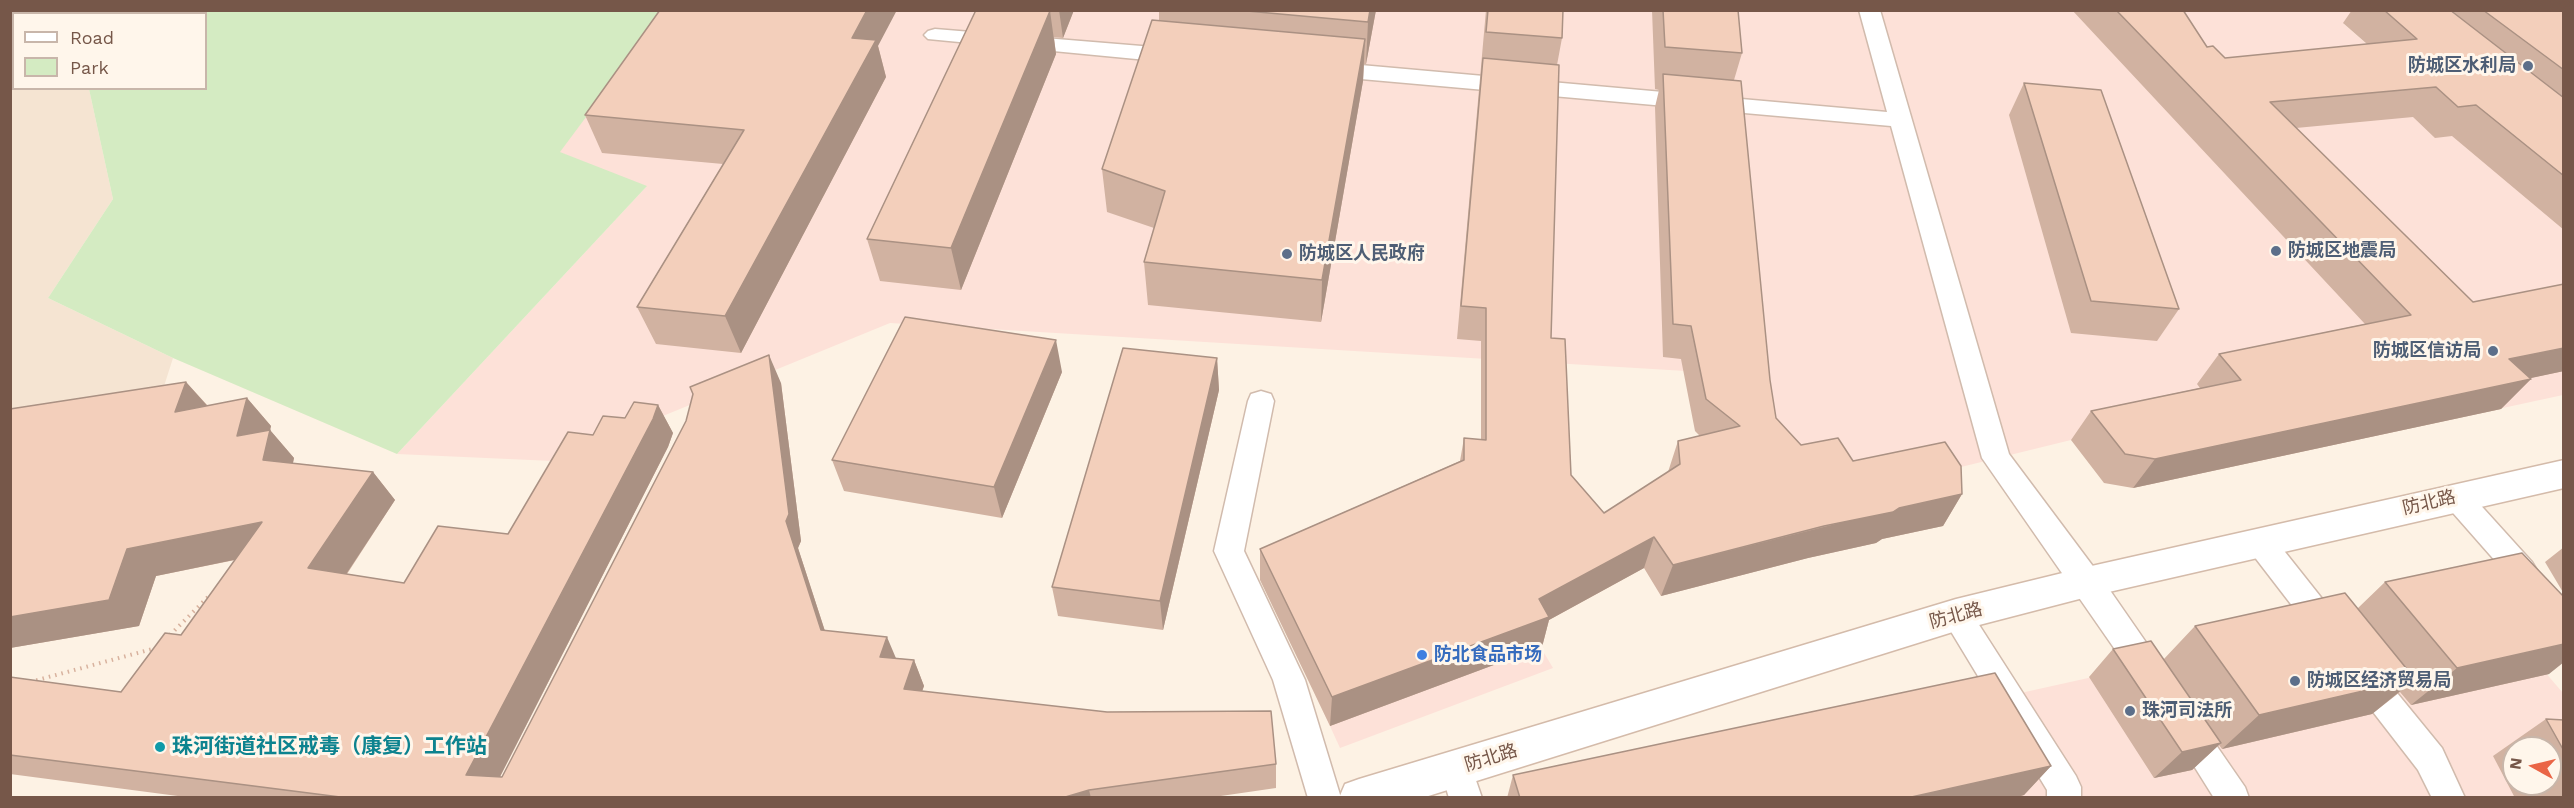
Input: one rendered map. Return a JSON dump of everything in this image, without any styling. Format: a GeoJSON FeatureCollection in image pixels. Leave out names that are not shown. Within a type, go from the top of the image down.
{"type":"FeatureCollection","features":[{"type":"Feature","properties":{"kind":"street","name":"防北路"},"geometry":{"type":"LineString","coordinates":[[1359,798],[1461,783],[1956,615],[2087,582],[2564,474]]}},
{"type":"Feature","properties":{"kind":"lane"},"geometry":{"type":"LineString","coordinates":[[1869,10],[1996,458],[2087,582],[2233,798]]}},
{"type":"Feature","properties":{"kind":"lane"},"geometry":{"type":"LineString","coordinates":[[935,35],[1197,58]]}},
{"type":"Feature","properties":{"kind":"lane"},"geometry":{"type":"LineString","coordinates":[[1304,68],[1899,120]]}},
{"type":"Feature","properties":{"kind":"lane"},"geometry":{"type":"LineString","coordinates":[[1261,401],[1229,551],[1289,680],[1325,798]]}},
{"type":"Feature","properties":{"kind":"lane"},"geometry":{"type":"LineString","coordinates":[[2456,497],[2522,571],[2564,643]]}},
{"type":"Feature","properties":{"kind":"lane"},"geometry":{"type":"LineString","coordinates":[[2260,542],[2430,759],[2449,798]]}},
{"type":"Feature","properties":{"kind":"lane"},"geometry":{"type":"LineString","coordinates":[[1956,615],[2064,786],[2064,798]]}},
{"type":"Feature","properties":{"kind":"path"},"geometry":{"type":"LineString","coordinates":[[166,639],[208,597]]}},
{"type":"Feature","properties":{"kind":"path"},"geometry":{"type":"LineString","coordinates":[[23,690],[29,682],[158,648]]}},
{"type":"Feature","properties":{"kind":"shaded area"},"geometry":{"type":"Polygon","coordinates":[[[10,11],[73,11],[12,12],[12,90],[89,90],[113,199],[48,298],[173,358],[158,405],[11,411],[10,11]]]}},
{"type":"Feature","properties":{"kind":"shaded area","name":"防城区人民政府"},"geometry":{"type":"Polygon","coordinates":[[[665,11],[2363,11],[2344,24],[2395,69],[2563,147],[2563,395],[2262,460],[2071,440],[1961,467],[1787,477],[1752,375],[890,323],[553,461],[397,454],[646,187],[559,152],[665,11]]]}},
{"type":"Feature","properties":{"kind":"shaded area","name":"防北食品市场"},"geometry":{"type":"Polygon","coordinates":[[[1495,570],[1553,668],[1340,748],[1292,643],[1495,570]]]}},
{"type":"Feature","properties":{"kind":"shaded area"},"geometry":{"type":"Polygon","coordinates":[[[2476,592],[2563,693],[2563,797],[1535,798],[2476,592]]]}},
{"type":"Feature","properties":{"kind":"green space"},"geometry":{"type":"Polygon","coordinates":[[[665,11],[560,152],[647,186],[397,454],[173,358],[48,298],[113,199],[89,90],[207,90],[207,12],[73,12],[665,11]]]}},
{"type":"Feature","properties":{"kind":"building"},"geometry":{"type":"Polygon","coordinates":[[[660,10],[867,10],[852,38],[876,40],[725,316],[637,307],[744,130],[585,115],[660,10]]]}},
{"type":"Feature","properties":{"kind":"building"},"geometry":{"type":"Polygon","coordinates":[[[976,10],[1050,11],[951,248],[867,239],[976,10]]]}},
{"type":"Feature","properties":{"kind":"building"},"geometry":{"type":"Polygon","coordinates":[[[1236,10],[1370,10],[1368,22],[1236,10]]]}},
{"type":"Feature","properties":{"kind":"building"},"geometry":{"type":"Polygon","coordinates":[[[1488,10],[1563,10],[1562,38],[1486,32],[1488,10]]]}},
{"type":"Feature","properties":{"kind":"building"},"geometry":{"type":"Polygon","coordinates":[[[1663,10],[1738,10],[1742,53],[1665,47],[1663,10]]]}},
{"type":"Feature","properties":{"kind":"building"},"geometry":{"type":"Polygon","coordinates":[[[2116,10],[2183,10],[2207,47],[2213,46],[2225,58],[2417,39],[2384,10],[2450,10],[2564,98],[2564,176],[2476,105],[2458,107],[2436,87],[2270,102],[2473,302],[2564,284],[2564,348],[2509,359],[2531,379],[2155,459],[2125,454],[2091,411],[2241,380],[2219,354],[2411,315],[2116,10]]]}},
{"type":"Feature","properties":{"kind":"building"},"geometry":{"type":"Polygon","coordinates":[[[2483,10],[2564,10],[2564,70],[2483,10]]]}},
{"type":"Feature","properties":{"kind":"building"},"geometry":{"type":"Polygon","coordinates":[[[1152,20],[1365,39],[1322,280],[1144,262],[1165,191],[1102,169],[1152,20]]]}},
{"type":"Feature","properties":{"kind":"building"},"geometry":{"type":"Polygon","coordinates":[[[1483,58],[1559,65],[1551,338],[1565,339],[1571,475],[1604,513],[1680,464],[1678,441],[1740,426],[1706,399],[1691,326],[1673,324],[1663,74],[1741,81],[1770,380],[1776,418],[1801,445],[1838,438],[1853,461],[1945,442],[1961,466],[1962,494],[1899,508],[1893,512],[1824,526],[1673,565],[1654,537],[1539,599],[1549,617],[1332,697],[1260,549],[1464,460],[1464,438],[1486,440],[1486,308],[1461,306],[1483,58]]]}},
{"type":"Feature","properties":{"kind":"building"},"geometry":{"type":"Polygon","coordinates":[[[2024,83],[2101,90],[2179,309],[2091,301],[2024,83]]]}},
{"type":"Feature","properties":{"kind":"building"},"geometry":{"type":"Polygon","coordinates":[[[905,317],[1056,340],[994,487],[832,460],[905,317]]]}},
{"type":"Feature","properties":{"kind":"building"},"geometry":{"type":"Polygon","coordinates":[[[1123,348],[1217,358],[1160,601],[1052,587],[1123,348]]]}},
{"type":"Feature","properties":{"kind":"building"},"geometry":{"type":"Polygon","coordinates":[[[769,355],[789,514],[786,521],[821,630],[887,637],[880,657],[914,660],[904,689],[1107,712],[1271,711],[1276,764],[1089,790],[1062,798],[348,798],[10,755],[10,677],[121,692],[165,633],[181,635],[262,522],[127,549],[109,600],[10,617],[10,409],[186,382],[175,412],[247,398],[237,436],[270,430],[263,460],[373,472],[308,568],[404,583],[438,526],[508,534],[568,432],[593,435],[603,416],[625,418],[634,402],[658,405],[653,419],[466,775],[502,777],[686,421],[693,394],[690,387],[769,355]]]}},
{"type":"Feature","properties":{"kind":"building"},"geometry":{"type":"Polygon","coordinates":[[[2522,553],[2564,597],[2564,644],[2457,668],[2385,582],[2522,553]]]}},
{"type":"Feature","properties":{"kind":"building"},"geometry":{"type":"Polygon","coordinates":[[[2345,593],[2415,679],[2259,715],[2195,626],[2345,593]]]}},
{"type":"Feature","properties":{"kind":"building"},"geometry":{"type":"Polygon","coordinates":[[[2151,641],[2221,743],[2182,752],[2113,649],[2151,641]]]}},
{"type":"Feature","properties":{"kind":"building"},"geometry":{"type":"Polygon","coordinates":[[[1995,673],[2051,766],[1907,798],[1520,798],[1513,775],[1995,673]]]}},
{"type":"Feature","properties":{"kind":"building"},"geometry":{"type":"Polygon","coordinates":[[[2546,719],[2564,720],[2564,751],[2562,736],[2556,736],[2546,719]]]}},
{"type":"Feature","properties":{"kind":"place","name":"防城区水利局"},"geometry":{"type":"Point","coordinates":[2528,66]}},
{"type":"Feature","properties":{"kind":"place","name":"防城区地震局"},"geometry":{"type":"Point","coordinates":[2276,251]}},
{"type":"Feature","properties":{"kind":"place","name":"防城区人民政府"},"geometry":{"type":"Point","coordinates":[1287,254]}},
{"type":"Feature","properties":{"kind":"place","name":"防城区信访局"},"geometry":{"type":"Point","coordinates":[2493,351]}},
{"type":"Feature","properties":{"kind":"place","name":"防北食品市场"},"geometry":{"type":"Point","coordinates":[1422,655]}},
{"type":"Feature","properties":{"kind":"place","name":"防城区经济贸易局"},"geometry":{"type":"Point","coordinates":[2295,681]}},
{"type":"Feature","properties":{"kind":"place","name":"珠河司法所"},"geometry":{"type":"Point","coordinates":[2130,711]}},
{"type":"Feature","properties":{"kind":"place","name":"珠河街道社区戒毒（康复）工作站"},"geometry":{"type":"Point","coordinates":[160,747]}}]}
